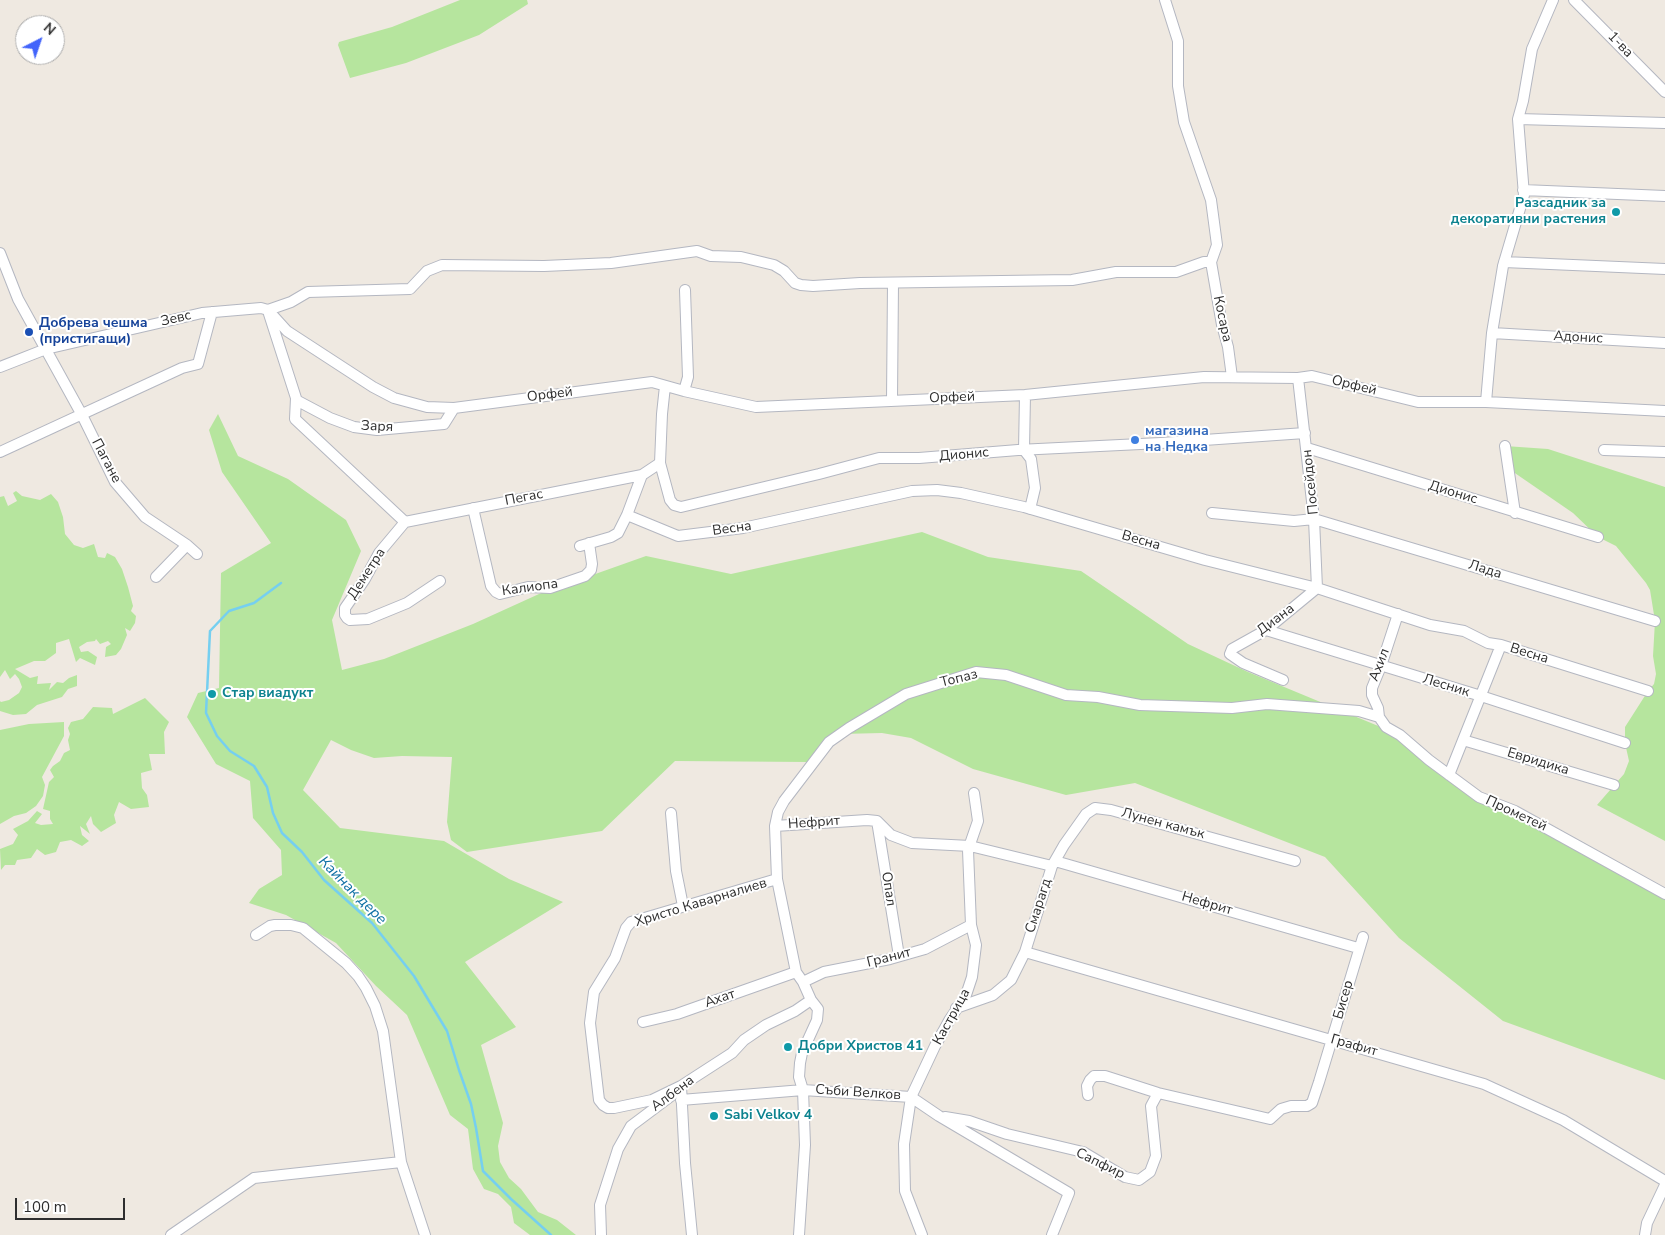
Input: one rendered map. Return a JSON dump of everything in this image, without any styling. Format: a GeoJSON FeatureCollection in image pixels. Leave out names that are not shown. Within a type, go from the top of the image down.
{"type":"FeatureCollection","features":[{"type":"Feature","properties":{"kind":"street"},"geometry":{"type":"LineString","coordinates":[[405,522],[295,419],[296,400],[268,310],[291,302],[308,292],[410,289],[427,271],[442,265],[544,266],[611,263],[697,251],[711,256],[741,258],[774,265],[784,271],[791,280],[801,285],[1072,280],[1116,272],[1176,272],[1204,262],[1211,262],[1217,245],[1210,200],[1184,122],[1178,86],[1178,41],[1165,0]]}},
{"type":"Feature","properties":{"kind":"street"},"geometry":{"type":"LineString","coordinates":[[1486,402],[1492,333],[1504,262],[1524,195],[1518,118],[1523,101],[1532,48],[1553,0]]}},
{"type":"Feature","properties":{"kind":"street","name":"1-ва"},"geometry":{"type":"LineString","coordinates":[[1574,0],[1665,92]]}},
{"type":"Feature","properties":{"kind":"street"},"geometry":{"type":"LineString","coordinates":[[1518,118],[1665,123]]}},
{"type":"Feature","properties":{"kind":"street"},"geometry":{"type":"LineString","coordinates":[[1523,190],[1665,196]]}},
{"type":"Feature","properties":{"kind":"street","name":"Пагане"},"geometry":{"type":"LineString","coordinates":[[0,254],[18,299],[82,415],[115,482],[145,517],[187,545],[197,554]]}},
{"type":"Feature","properties":{"kind":"street","name":"Косара"},"geometry":{"type":"LineString","coordinates":[[1211,262],[1232,377]]}},
{"type":"Feature","properties":{"kind":"street"},"geometry":{"type":"LineString","coordinates":[[1504,262],[1665,269]]}},
{"type":"Feature","properties":{"kind":"street"},"geometry":{"type":"LineString","coordinates":[[892,400],[893,283]]}},
{"type":"Feature","properties":{"kind":"street"},"geometry":{"type":"LineString","coordinates":[[684,391],[688,377],[685,290]]}},
{"type":"Feature","properties":{"kind":"street","name":"Зевс"},"geometry":{"type":"LineString","coordinates":[[0,367],[46,349],[202,313],[261,308],[268,310]]}},
{"type":"Feature","properties":{"kind":"street","name":"Орфей"},"geometry":{"type":"LineString","coordinates":[[268,310],[287,331],[373,387],[394,398],[426,407],[454,408],[652,382],[756,407],[1025,395],[1204,377],[1298,378],[1312,376],[1418,402],[1486,402],[1665,411]]}},
{"type":"Feature","properties":{"kind":"street"},"geometry":{"type":"LineString","coordinates":[[0,452],[182,368],[198,364],[212,312]]}},
{"type":"Feature","properties":{"kind":"street","name":"Адонис"},"geometry":{"type":"LineString","coordinates":[[1492,333],[1665,343]]}},
{"type":"Feature","properties":{"kind":"street","name":"Посейдон"},"geometry":{"type":"LineString","coordinates":[[1298,378],[1314,519],[1317,588]]}},
{"type":"Feature","properties":{"kind":"street"},"geometry":{"type":"LineString","coordinates":[[642,475],[660,463],[665,386]]}},
{"type":"Feature","properties":{"kind":"street"},"geometry":{"type":"LineString","coordinates":[[1025,395],[1024,450],[1031,459],[1035,488],[1030,509]]}},
{"type":"Feature","properties":{"kind":"street","name":"Заря"},"geometry":{"type":"LineString","coordinates":[[296,400],[330,418],[354,427],[377,430],[444,424],[454,408]]}},
{"type":"Feature","properties":{"kind":"street","name":"Дионис"},"geometry":{"type":"LineString","coordinates":[[660,463],[670,500],[674,505],[680,507],[879,458],[919,458],[1305,433]]}},
{"type":"Feature","properties":{"kind":"street"},"geometry":{"type":"LineString","coordinates":[[1505,446],[1515,513]]}},
{"type":"Feature","properties":{"kind":"street","name":"Дионис"},"geometry":{"type":"LineString","coordinates":[[1307,448],[1598,537]]}},
{"type":"Feature","properties":{"kind":"street"},"geometry":{"type":"LineString","coordinates":[[1604,450],[1665,452]]}},
{"type":"Feature","properties":{"kind":"street","name":"Пегас"},"geometry":{"type":"LineString","coordinates":[[405,522],[642,475]]}},
{"type":"Feature","properties":{"kind":"street","name":"Калиопа"},"geometry":{"type":"LineString","coordinates":[[473,508],[491,586],[496,592],[500,594],[528,587],[550,588],[585,576],[591,570],[592,564],[585,544],[611,537],[618,533],[642,475]]}},
{"type":"Feature","properties":{"kind":"street","name":"Весна"},"geometry":{"type":"LineString","coordinates":[[627,515],[678,536],[744,528],[912,491],[936,490],[961,493],[1030,509],[1204,560],[1317,588],[1430,625],[1464,631],[1488,643],[1501,645],[1648,691]]}},
{"type":"Feature","properties":{"kind":"street"},"geometry":{"type":"LineString","coordinates":[[1212,513],[1294,521],[1314,519]]}},
{"type":"Feature","properties":{"kind":"street","name":"Лада"},"geometry":{"type":"LineString","coordinates":[[1314,519],[1655,620]]}},
{"type":"Feature","properties":{"kind":"street","name":"Деметра"},"geometry":{"type":"LineString","coordinates":[[405,522],[378,553],[366,580],[345,608],[346,618],[350,620],[368,619],[407,603],[440,581]]}},
{"type":"Feature","properties":{"kind":"street"},"geometry":{"type":"LineString","coordinates":[[156,577],[187,545]]}},
{"type":"Feature","properties":{"kind":"street","name":"Диана"},"geometry":{"type":"LineString","coordinates":[[1282,680],[1243,663],[1230,654],[1232,650],[1266,630],[1317,588]]}},
{"type":"Feature","properties":{"kind":"street","name":"Ахил"},"geometry":{"type":"LineString","coordinates":[[1379,717],[1378,708],[1372,695],[1372,688],[1398,614]]}},
{"type":"Feature","properties":{"kind":"street","name":"Лесник"},"geometry":{"type":"LineString","coordinates":[[1266,630],[1481,696],[1625,743]]}},
{"type":"Feature","properties":{"kind":"street"},"geometry":{"type":"LineString","coordinates":[[1449,775],[1501,645]]}},
{"type":"Feature","properties":{"kind":"street","name":"Топаз"},"geometry":{"type":"LineString","coordinates":[[799,1235],[805,1145],[803,1090],[799,1077],[802,1052],[818,1020],[818,1009],[796,972],[777,879],[775,826],[778,812],[784,801],[829,742],[906,694],[976,672],[1006,675],[1066,695],[1098,697],[1140,705],[1232,708],[1267,704],[1358,711],[1379,717]]}},
{"type":"Feature","properties":{"kind":"street","name":"Прометей"},"geometry":{"type":"LineString","coordinates":[[1379,717],[1386,727],[1479,797],[1515,811],[1665,894]]}},
{"type":"Feature","properties":{"kind":"street","name":"Евридика"},"geometry":{"type":"LineString","coordinates":[[1463,740],[1614,784]]}},
{"type":"Feature","properties":{"kind":"street","name":"Кастрица"},"geometry":{"type":"LineString","coordinates":[[922,1235],[905,1191],[904,1144],[911,1097],[935,1046],[956,1008],[966,995],[972,977],[976,945],[971,925],[968,850],[978,822],[974,793]]}},
{"type":"Feature","properties":{"kind":"street","name":"Лунен камък"},"geometry":{"type":"LineString","coordinates":[[1054,864],[1086,814],[1096,808],[1111,810],[1295,861]]}},
{"type":"Feature","properties":{"kind":"street"},"geometry":{"type":"LineString","coordinates":[[671,813],[676,870],[684,906]]}},
{"type":"Feature","properties":{"kind":"street","name":"Нефрит"},"geometry":{"type":"LineString","coordinates":[[775,826],[877,821],[891,835],[912,843],[970,846],[1054,864],[1358,948]]}},
{"type":"Feature","properties":{"kind":"street","name":"Опал"},"geometry":{"type":"LineString","coordinates":[[877,821],[899,956]]}},
{"type":"Feature","properties":{"kind":"street","name":"Смарагд"},"geometry":{"type":"LineString","coordinates":[[956,1008],[993,995],[1011,980],[1025,952],[1054,864]]}},
{"type":"Feature","properties":{"kind":"street","name":"Христо Каварналиев"},"geometry":{"type":"LineString","coordinates":[[681,1086],[652,1100],[614,1108],[608,1108],[603,1105],[599,1100],[590,1023],[594,992],[615,958],[626,928],[631,922],[777,879]]}},
{"type":"Feature","properties":{"kind":"street"},"geometry":{"type":"LineString","coordinates":[[256,935],[275,925],[291,925],[303,928],[346,963],[366,988],[375,1006],[383,1031],[401,1162],[425,1235]]}},
{"type":"Feature","properties":{"kind":"street","name":"Гранит"},"geometry":{"type":"LineString","coordinates":[[803,982],[824,972],[925,949],[971,925]]}},
{"type":"Feature","properties":{"kind":"street","name":"Бисер"},"geometry":{"type":"LineString","coordinates":[[1158,1093],[1270,1119],[1281,1109],[1291,1106],[1307,1106],[1312,1103],[1333,1040],[1358,948],[1363,937]]}},
{"type":"Feature","properties":{"kind":"street","name":"Графит"},"geometry":{"type":"LineString","coordinates":[[1025,952],[1484,1084],[1563,1120],[1665,1183]]}},
{"type":"Feature","properties":{"kind":"street","name":"Ахат"},"geometry":{"type":"LineString","coordinates":[[643,1022],[677,1014],[796,972]]}},
{"type":"Feature","properties":{"kind":"street","name":"Албена"},"geometry":{"type":"LineString","coordinates":[[601,1235],[600,1205],[618,1149],[631,1126],[671,1096],[681,1086],[732,1052],[744,1040],[766,1025],[796,1012],[811,1000]]}},
{"type":"Feature","properties":{"kind":"street"},"geometry":{"type":"LineString","coordinates":[[1088,1095],[1087,1086],[1094,1076],[1105,1076],[1158,1093]]}},
{"type":"Feature","properties":{"kind":"street"},"geometry":{"type":"LineString","coordinates":[[681,1086],[692,1235]]}},
{"type":"Feature","properties":{"kind":"street","name":"Съби Велков"},"geometry":{"type":"LineString","coordinates":[[681,1100],[803,1090],[911,1097],[939,1116],[1069,1193],[1052,1235]]}},
{"type":"Feature","properties":{"kind":"street","name":"Сапфир"},"geometry":{"type":"LineString","coordinates":[[939,1116],[969,1121],[1007,1134],[1083,1152],[1125,1177],[1139,1180],[1150,1172],[1156,1156],[1151,1106],[1158,1093]]}},
{"type":"Feature","properties":{"kind":"street"},"geometry":{"type":"LineString","coordinates":[[172,1235],[254,1178],[401,1162]]}},
{"type":"Feature","properties":{"kind":"street"},"geometry":{"type":"LineString","coordinates":[[1645,1235],[1647,1223],[1665,1183]]}},
{"type":"Feature","properties":{"kind":"green space"},"geometry":{"type":"Polygon","coordinates":[[[460,0],[527,0],[528,4],[479,35],[406,63],[350,78],[338,45],[339,42],[392,27],[460,0]]]}},
{"type":"Feature","properties":{"kind":"green space"},"geometry":{"type":"Polygon","coordinates":[[[218,414],[238,456],[288,479],[346,520],[361,551],[332,620],[342,670],[384,659],[473,624],[539,594],[646,556],[731,574],[922,532],[988,557],[1081,571],[1188,644],[1248,672],[1400,735],[1479,797],[1665,894],[1665,1080],[1503,1021],[1399,938],[1325,857],[1135,783],[1066,795],[973,769],[911,738],[882,733],[841,734],[808,762],[675,761],[602,831],[467,852],[451,840],[447,822],[452,757],[402,756],[374,758],[351,750],[331,740],[303,790],[340,828],[444,841],[509,879],[563,902],[465,962],[516,1027],[481,1045],[503,1123],[498,1146],[500,1162],[509,1178],[521,1189],[538,1212],[557,1220],[576,1235],[530,1235],[514,1223],[511,1207],[498,1194],[484,1189],[473,1169],[468,1129],[450,1115],[407,1015],[376,986],[336,943],[286,915],[249,903],[259,889],[282,875],[281,850],[253,818],[250,781],[216,764],[187,717],[198,693],[219,688],[221,573],[271,543],[222,472],[209,430],[218,414]]]}},
{"type":"Feature","properties":{"kind":"green space"},"geometry":{"type":"Polygon","coordinates":[[[1505,446],[1548,449],[1665,487],[1665,841],[1597,805],[1624,774],[1629,761],[1625,743],[1625,727],[1654,684],[1656,674],[1653,656],[1655,621],[1650,590],[1616,546],[1598,537],[1573,513],[1509,469],[1505,446]]]}},
{"type":"Feature","properties":{"kind":"green space"},"geometry":{"type":"Polygon","coordinates":[[[16,491],[22,496],[40,500],[51,494],[58,502],[63,517],[65,534],[74,545],[83,548],[94,544],[98,557],[105,558],[107,553],[115,557],[122,569],[128,587],[133,606],[131,611],[136,616],[135,623],[130,631],[125,628],[127,635],[116,655],[105,657],[106,647],[111,644],[108,641],[100,644],[96,639],[79,647],[81,652],[88,651],[97,657],[95,665],[80,658],[76,662],[69,639],[56,643],[56,653],[45,661],[34,661],[15,669],[30,678],[38,676],[37,684],[51,683],[49,690],[57,682],[63,683],[77,675],[77,686],[68,689],[62,697],[37,705],[26,714],[13,715],[0,711],[0,701],[9,700],[19,693],[22,687],[15,674],[10,679],[5,670],[0,677],[0,497],[4,496],[8,506],[17,501],[13,493],[16,491]]]}},
{"type":"Feature","properties":{"kind":"green space"},"geometry":{"type":"Polygon","coordinates":[[[145,698],[169,722],[164,732],[165,754],[149,754],[152,770],[141,773],[142,788],[147,795],[149,807],[131,809],[119,802],[114,815],[116,823],[101,832],[93,824],[91,816],[86,824],[90,834],[80,826],[82,835],[89,841],[82,846],[71,840],[60,842],[56,852],[45,855],[37,849],[31,858],[17,860],[15,865],[5,865],[1,870],[0,849],[13,844],[18,835],[13,829],[28,821],[37,811],[42,814],[35,823],[41,825],[53,824],[50,819],[50,811],[43,809],[49,782],[54,777],[50,770],[60,761],[64,753],[70,750],[68,728],[71,722],[83,719],[93,707],[112,708],[113,714],[145,698]]]}},
{"type":"Feature","properties":{"kind":"green space"},"geometry":{"type":"Polygon","coordinates":[[[64,722],[64,736],[42,777],[45,785],[43,796],[36,806],[26,813],[14,816],[0,824],[0,730],[29,724],[64,722]]]}},
{"type":"Feature","properties":{"kind":"waterway","name":"Кайнак дере"},"geometry":{"type":"LineString","coordinates":[[281,583],[254,603],[229,611],[210,631],[206,713],[217,736],[230,751],[254,766],[267,787],[273,813],[282,833],[302,852],[324,880],[372,923],[414,976],[447,1031],[471,1104],[483,1171],[551,1235]]}},
{"type":"Feature","properties":{"kind":"place","name":"Разсадник за декоративни растения"},"geometry":{"type":"Point","coordinates":[1616,212]}},
{"type":"Feature","properties":{"kind":"place","name":"Добрева чешма (пристигащи)"},"geometry":{"type":"Point","coordinates":[29,332]}},
{"type":"Feature","properties":{"kind":"place","name":"магазина на Недка"},"geometry":{"type":"Point","coordinates":[1135,440]}},
{"type":"Feature","properties":{"kind":"place","name":"Стар виадукт"},"geometry":{"type":"Point","coordinates":[212,694]}},
{"type":"Feature","properties":{"kind":"place","name":"Добри Христов 41"},"geometry":{"type":"Point","coordinates":[788,1047]}},
{"type":"Feature","properties":{"kind":"place","name":"Sabi Velkov 4"},"geometry":{"type":"Point","coordinates":[714,1116]}}]}
